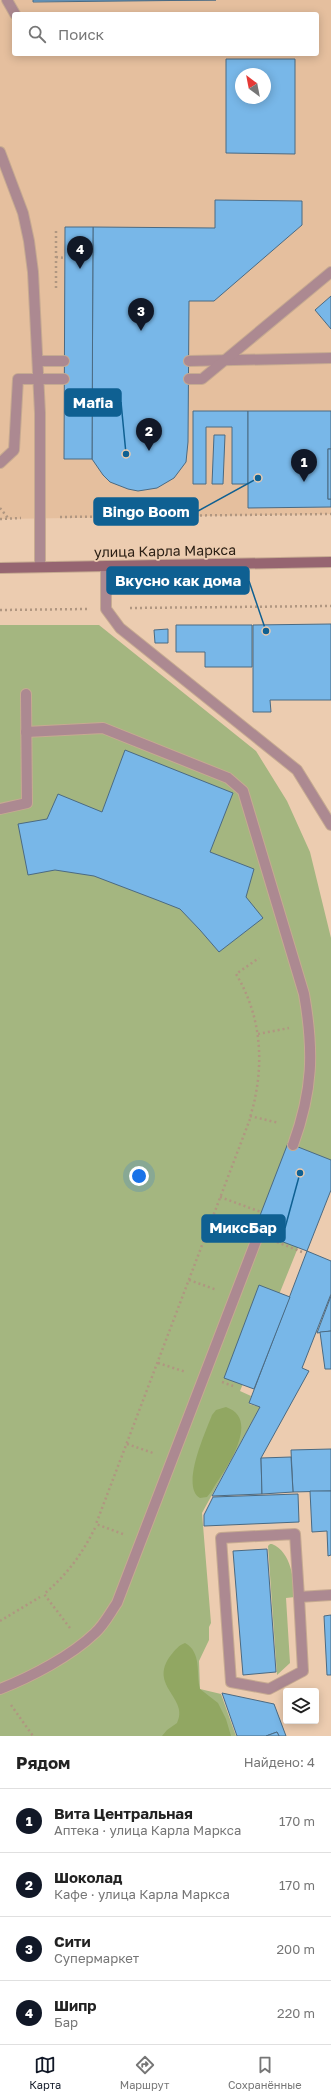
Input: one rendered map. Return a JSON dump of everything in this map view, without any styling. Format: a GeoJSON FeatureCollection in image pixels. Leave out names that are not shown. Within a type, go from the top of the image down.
{"type":"FeatureCollection","features":[{"type":"Feature","properties":{"kind":"main road","name":"улица Карла Маркса"},"geometry":{"type":"LineString","coordinates":[[0,568],[331,562]]}},
{"type":"Feature","properties":{"kind":"lane"},"geometry":{"type":"LineString","coordinates":[[7,0],[14,12]]}},
{"type":"Feature","properties":{"kind":"lane"},"geometry":{"type":"LineString","coordinates":[[0,152],[23,212],[30,241],[39,379],[40,567]]}},
{"type":"Feature","properties":{"kind":"lane"},"geometry":{"type":"LineString","coordinates":[[189,379],[202,379],[331,272]]}},
{"type":"Feature","properties":{"kind":"lane"},"geometry":{"type":"LineString","coordinates":[[189,361],[331,358]]}},
{"type":"Feature","properties":{"kind":"lane"},"geometry":{"type":"LineString","coordinates":[[38,361],[64,361]]}},
{"type":"Feature","properties":{"kind":"lane"},"geometry":{"type":"LineString","coordinates":[[0,463],[14,450],[18,379],[64,379]]}},
{"type":"Feature","properties":{"kind":"lane"},"geometry":{"type":"LineString","coordinates":[[106,566],[106,609],[120,628],[297,770],[331,825]]}},
{"type":"Feature","properties":{"kind":"lane"},"geometry":{"type":"LineString","coordinates":[[0,809],[27,803],[26,694]]}},
{"type":"Feature","properties":{"kind":"lane"},"geometry":{"type":"LineString","coordinates":[[26,732],[103,728],[228,778],[243,791],[304,994],[309,1025],[311,1053],[309,1083],[299,1128],[292,1145]]}},
{"type":"Feature","properties":{"kind":"lane"},"geometry":{"type":"LineString","coordinates":[[0,1689],[23,1680],[96,1633],[117,1603],[142,1542],[259,1233]]}},
{"type":"Feature","properties":{"kind":"lane"},"geometry":{"type":"LineString","coordinates":[[295,1534],[299,1596],[303,1671],[269,1689],[231,1682],[221,1538],[295,1534]]}},
{"type":"Feature","properties":{"kind":"lane"},"geometry":{"type":"LineString","coordinates":[[299,1596],[331,1595]]}},
{"type":"Feature","properties":{"kind":"path"},"geometry":{"type":"LineString","coordinates":[[56,257],[65,258]]}},
{"type":"Feature","properties":{"kind":"path"},"geometry":{"type":"LineString","coordinates":[[0,508],[8,518]]}},
{"type":"Feature","properties":{"kind":"path"},"geometry":{"type":"LineString","coordinates":[[0,519],[40,517],[331,514]]}},
{"type":"Feature","properties":{"kind":"path"},"geometry":{"type":"LineString","coordinates":[[0,610],[331,606]]}},
{"type":"Feature","properties":{"kind":"path"},"geometry":{"type":"LineString","coordinates":[[142,1542],[96,1524],[250,1116],[258,1078],[258,1034],[253,1007],[236,974],[259,958]]}},
{"type":"Feature","properties":{"kind":"path"},"geometry":{"type":"LineString","coordinates":[[258,1034],[296,1027]]}},
{"type":"Feature","properties":{"kind":"path"},"geometry":{"type":"LineString","coordinates":[[250,1116],[299,1128]]}},
{"type":"Feature","properties":{"kind":"path"},"geometry":{"type":"LineString","coordinates":[[220,1197],[266,1214]]}},
{"type":"Feature","properties":{"kind":"path"},"geometry":{"type":"LineString","coordinates":[[272,1240],[302,1252]]}},
{"type":"Feature","properties":{"kind":"path"},"geometry":{"type":"LineString","coordinates":[[189,1280],[235,1297]]}},
{"type":"Feature","properties":{"kind":"path"},"geometry":{"type":"LineString","coordinates":[[158,1362],[204,1379]]}},
{"type":"Feature","properties":{"kind":"path"},"geometry":{"type":"LineString","coordinates":[[127,1444],[173,1460]]}},
{"type":"Feature","properties":{"kind":"path"},"geometry":{"type":"LineString","coordinates":[[81,1643],[44,1594],[65,1576],[73,1566],[86,1547],[95,1528]]}},
{"type":"Feature","properties":{"kind":"path"},"geometry":{"type":"LineString","coordinates":[[0,1621],[40,1597]]}},
{"type":"Feature","properties":{"kind":"path"},"geometry":{"type":"LineString","coordinates":[[0,1689],[33,1736]]}},
{"type":"Feature","properties":{"kind":"shaded area"},"geometry":{"type":"Polygon","coordinates":[[[0,0],[331,0],[331,514],[0,519],[0,0]]]}},
{"type":"Feature","properties":{"kind":"green space"},"geometry":{"type":"Polygon","coordinates":[[[0,625],[99,625],[256,751],[287,801],[310,852],[331,938],[331,1166],[240,1391],[251,1396],[249,1404],[260,1407],[202,1513],[211,1623],[209,1627],[209,1640],[199,1661],[200,1689],[221,1694],[236,1736],[0,1736],[0,625]]]}},
{"type":"Feature","properties":{"kind":"green space"},"geometry":{"type":"Polygon","coordinates":[[[226,1407],[236,1414],[241,1423],[241,1434],[237,1447],[224,1472],[207,1497],[200,1498],[195,1492],[193,1483],[193,1471],[196,1458],[212,1415],[216,1410],[226,1407]]]}},
{"type":"Feature","properties":{"kind":"green space"},"geometry":{"type":"Polygon","coordinates":[[[270,1544],[279,1548],[288,1560],[292,1574],[295,1597],[286,1598],[290,1663],[277,1675],[268,1546],[270,1544]]]}},
{"type":"Feature","properties":{"kind":"green space"},"geometry":{"type":"Polygon","coordinates":[[[185,1643],[194,1652],[196,1658],[200,1689],[218,1703],[226,1719],[231,1736],[162,1736],[167,1730],[177,1723],[179,1714],[178,1706],[166,1684],[164,1675],[165,1666],[174,1651],[185,1643]]]}},
{"type":"Feature","properties":{"kind":"building"},"geometry":{"type":"Polygon","coordinates":[[[33,0],[216,0],[33,2],[33,0]]]}},
{"type":"Feature","properties":{"kind":"building"},"geometry":{"type":"Polygon","coordinates":[[[226,59],[295,59],[295,154],[226,153],[226,59]]]}},
{"type":"Feature","properties":{"kind":"building"},"geometry":{"type":"Polygon","coordinates":[[[215,200],[302,201],[302,225],[214,301],[189,301],[188,442],[186,462],[174,478],[157,488],[138,491],[128,489],[110,482],[92,459],[93,227],[215,228],[215,200]]]}},
{"type":"Feature","properties":{"kind":"building"},"geometry":{"type":"Polygon","coordinates":[[[65,227],[93,227],[92,459],[64,459],[65,227]]]}},
{"type":"Feature","properties":{"kind":"building"},"geometry":{"type":"Polygon","coordinates":[[[331,296],[331,329],[315,310],[331,296]]]}},
{"type":"Feature","properties":{"kind":"building"},"geometry":{"type":"Polygon","coordinates":[[[193,411],[248,411],[248,484],[232,484],[232,427],[206,427],[206,484],[193,484],[193,411]]]}},
{"type":"Feature","properties":{"kind":"building"},"geometry":{"type":"Polygon","coordinates":[[[248,411],[331,411],[331,449],[328,449],[328,499],[331,499],[331,507],[248,508],[248,411]]]}},
{"type":"Feature","properties":{"kind":"building"},"geometry":{"type":"Polygon","coordinates":[[[214,435],[225,435],[223,484],[212,484],[214,435]]]}},
{"type":"Feature","properties":{"kind":"building"},"geometry":{"type":"Polygon","coordinates":[[[328,449],[331,449],[331,499],[328,499],[328,449]]]}},
{"type":"Feature","properties":{"kind":"building"},"geometry":{"type":"Polygon","coordinates":[[[331,624],[331,700],[270,700],[271,712],[253,712],[253,625],[331,624]]]}},
{"type":"Feature","properties":{"kind":"building"},"geometry":{"type":"Polygon","coordinates":[[[176,625],[252,625],[252,667],[205,667],[205,652],[176,652],[176,625]]]}},
{"type":"Feature","properties":{"kind":"building"},"geometry":{"type":"Polygon","coordinates":[[[168,629],[168,643],[155,643],[154,630],[168,629]]]}},
{"type":"Feature","properties":{"kind":"building"},"geometry":{"type":"Polygon","coordinates":[[[125,750],[233,793],[210,852],[254,869],[246,897],[263,918],[219,952],[180,909],[94,876],[55,870],[28,875],[18,824],[47,819],[58,794],[102,812],[125,750]]]}},
{"type":"Feature","properties":{"kind":"building"},"geometry":{"type":"Polygon","coordinates":[[[288,1143],[331,1160],[331,1190],[307,1251],[254,1231],[288,1143]]]}},
{"type":"Feature","properties":{"kind":"building"},"geometry":{"type":"Polygon","coordinates":[[[307,1251],[331,1261],[331,1294],[302,1368],[309,1371],[261,1458],[262,1494],[212,1496],[260,1407],[249,1403],[307,1251]]]}},
{"type":"Feature","properties":{"kind":"building"},"geometry":{"type":"Polygon","coordinates":[[[259,1285],[290,1297],[254,1389],[224,1378],[259,1285]]]}},
{"type":"Feature","properties":{"kind":"building"},"geometry":{"type":"Polygon","coordinates":[[[331,1296],[331,1331],[317,1333],[331,1296]]]}},
{"type":"Feature","properties":{"kind":"building"},"geometry":{"type":"Polygon","coordinates":[[[331,1331],[331,1369],[325,1369],[320,1332],[331,1331]]]}},
{"type":"Feature","properties":{"kind":"building"},"geometry":{"type":"Polygon","coordinates":[[[331,1449],[331,1491],[293,1492],[291,1450],[331,1449]]]}},
{"type":"Feature","properties":{"kind":"building"},"geometry":{"type":"Polygon","coordinates":[[[291,1457],[293,1492],[262,1494],[261,1458],[291,1457]]]}},
{"type":"Feature","properties":{"kind":"building"},"geometry":{"type":"Polygon","coordinates":[[[310,1491],[331,1491],[331,1555],[328,1556],[327,1531],[312,1532],[310,1491]]]}},
{"type":"Feature","properties":{"kind":"building"},"geometry":{"type":"Polygon","coordinates":[[[298,1494],[299,1522],[204,1526],[204,1515],[213,1497],[298,1494]]]}},
{"type":"Feature","properties":{"kind":"building"},"geometry":{"type":"Polygon","coordinates":[[[267,1549],[276,1672],[243,1675],[233,1551],[267,1549]]]}},
{"type":"Feature","properties":{"kind":"building"},"geometry":{"type":"Polygon","coordinates":[[[331,1615],[331,1675],[327,1675],[324,1616],[331,1615]]]}},
{"type":"Feature","properties":{"kind":"building"},"geometry":{"type":"Polygon","coordinates":[[[222,1693],[274,1704],[286,1736],[279,1736],[277,1732],[266,1736],[237,1736],[222,1693]]]}},
{"type":"Feature","properties":{"kind":"building"},"geometry":{"type":"Polygon","coordinates":[[[277,1732],[279,1736],[266,1736],[277,1732]]]}},
{"type":"Feature","properties":{"kind":"place","name":"Шипр"},"geometry":{"type":"Point","coordinates":[80,269]}},
{"type":"Feature","properties":{"kind":"place","name":"Сити"},"geometry":{"type":"Point","coordinates":[141,331]}},
{"type":"Feature","properties":{"kind":"place","name":"Шоколад"},"geometry":{"type":"Point","coordinates":[149,451]}},
{"type":"Feature","properties":{"kind":"place","name":"Mafia"},"geometry":{"type":"Point","coordinates":[126,454]}},
{"type":"Feature","properties":{"kind":"place","name":"Bingo Boom"},"geometry":{"type":"Point","coordinates":[258,478]}},
{"type":"Feature","properties":{"kind":"place","name":"Вита Центральная"},"geometry":{"type":"Point","coordinates":[304,482]}},
{"type":"Feature","properties":{"kind":"place","name":"Вкусно как дома"},"geometry":{"type":"Point","coordinates":[266,631]}},
{"type":"Feature","properties":{"kind":"place","name":"МиксБар"},"geometry":{"type":"Point","coordinates":[300,1173]}}]}
